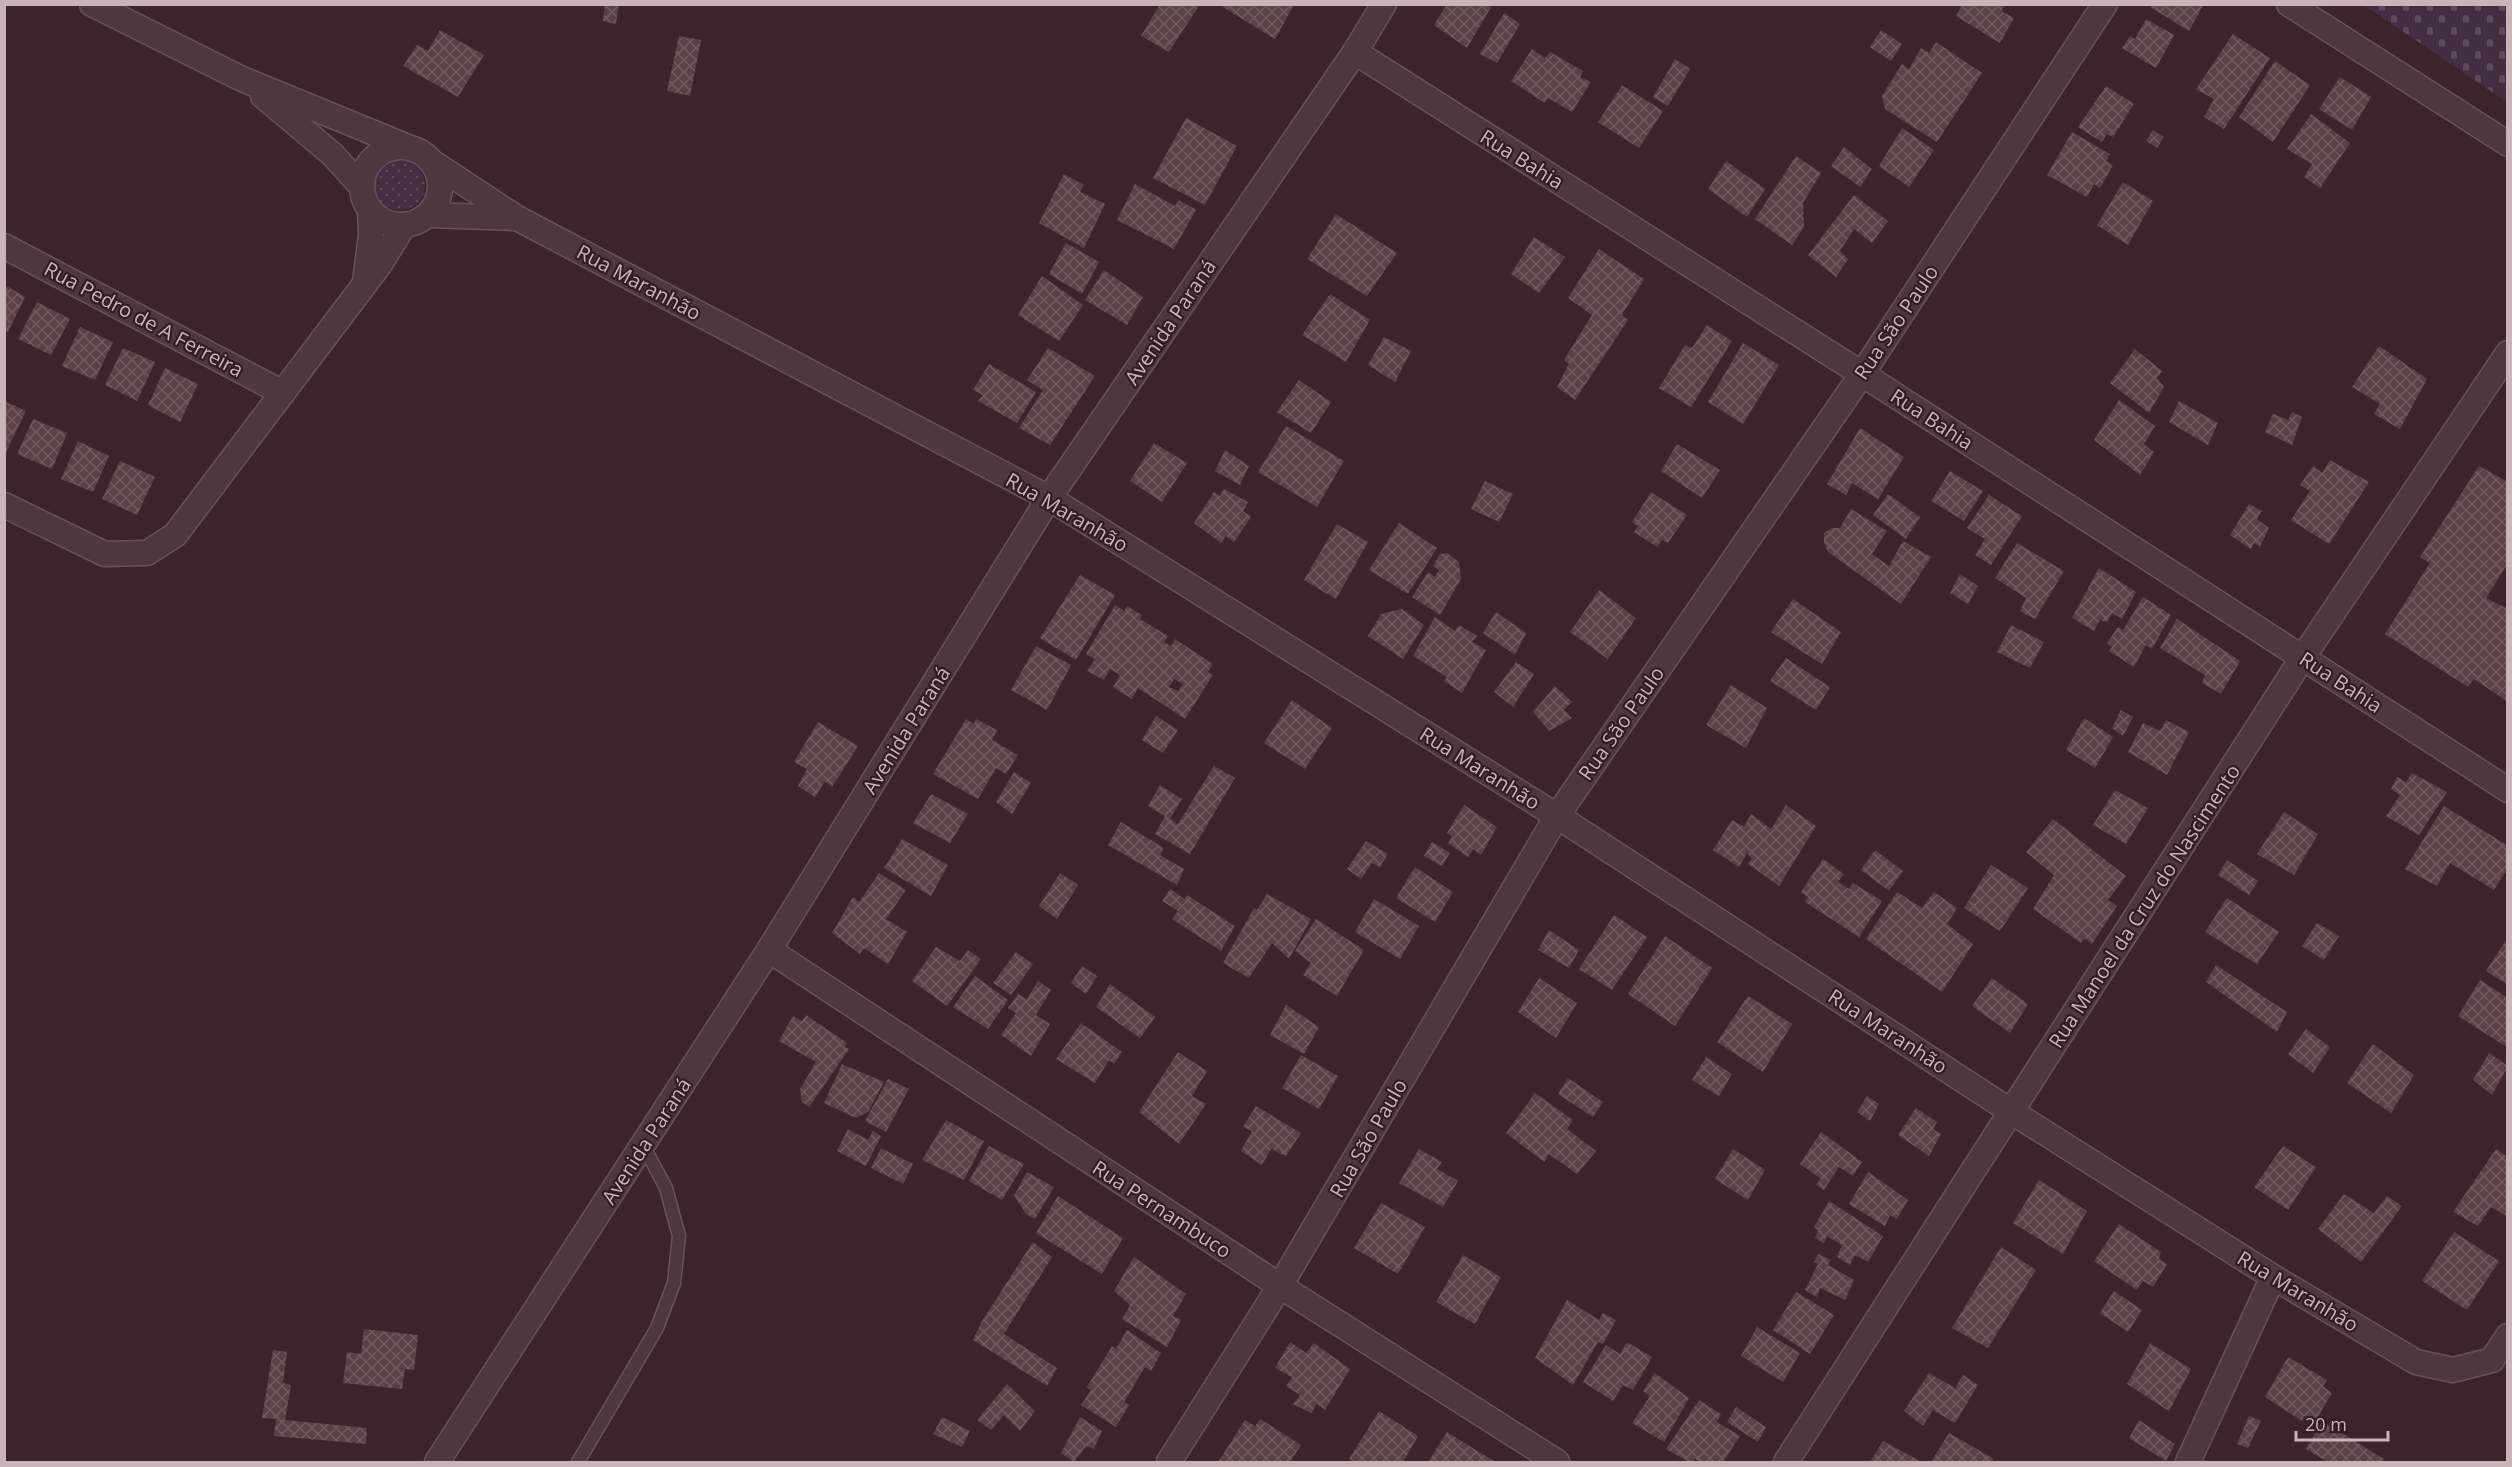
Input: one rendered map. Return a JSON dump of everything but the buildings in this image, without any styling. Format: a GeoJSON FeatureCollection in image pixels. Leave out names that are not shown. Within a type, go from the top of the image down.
{"type":"FeatureCollection","features":[{"type":"Feature","properties":{"kind":"street"},"geometry":{"type":"LineString","coordinates":[[92,4],[240,78],[413,149],[435,164],[440,177],[440,191],[436,204],[428,215],[417,222],[404,225],[390,223],[370,210]]}},
{"type":"Feature","properties":{"kind":"street","name":"Avenida Paraná"},"geometry":{"type":"LineString","coordinates":[[437,1462],[769,950],[1049,498],[1354,52],[1384,4]]}},
{"type":"Feature","properties":{"kind":"street","name":"Rua São Paulo"},"geometry":{"type":"LineString","coordinates":[[1169,1462],[1280,1286],[1557,816],[1862,374],[2105,4]]}},
{"type":"Feature","properties":{"kind":"street"},"geometry":{"type":"LineString","coordinates":[[2289,4],[2508,144]]}},
{"type":"Feature","properties":{"kind":"street","name":"Rua Bahia"},"geometry":{"type":"LineString","coordinates":[[1354,52],[1862,374],[2508,790]]}},
{"type":"Feature","properties":{"kind":"street"},"geometry":{"type":"LineString","coordinates":[[240,78],[309,134],[362,187],[370,210],[371,236],[365,284]]}},
{"type":"Feature","properties":{"kind":"street"},"geometry":{"type":"LineString","coordinates":[[362,187],[364,175],[378,155],[389,149],[401,147],[413,149]]}},
{"type":"Feature","properties":{"kind":"street","name":"Rua Maranhão"},"geometry":{"type":"LineString","coordinates":[[435,164],[517,218],[1049,498],[1557,816],[2012,1112],[2273,1277],[2416,1362],[2453,1370],[2492,1360],[2508,1336]]}},
{"type":"Feature","properties":{"kind":"street","name":"Rua Maranhão"},"geometry":{"type":"LineString","coordinates":[[428,215],[517,218]]}},
{"type":"Feature","properties":{"kind":"street"},"geometry":{"type":"LineString","coordinates":[[4,505],[105,554],[147,553],[175,535],[365,284],[397,240],[404,225]]}},
{"type":"Feature","properties":{"kind":"street","name":"Rua Pedro de A Ferreira"},"geometry":{"type":"LineString","coordinates":[[4,246],[283,393]]}},
{"type":"Feature","properties":{"kind":"street","name":"Rua Manoel da Cruz do Nascimento"},"geometry":{"type":"LineString","coordinates":[[1786,1462],[2303,657],[2508,353]]}},
{"type":"Feature","properties":{"kind":"street","name":"Rua Pernambuco"},"geometry":{"type":"LineString","coordinates":[[769,950],[1280,1286],[1557,1462]]}},
{"type":"Feature","properties":{"kind":"street"},"geometry":{"type":"LineString","coordinates":[[2188,1462],[2273,1277]]}},
{"type":"Feature","properties":{"kind":"lane"},"geometry":{"type":"LineString","coordinates":[[578,1462],[657,1328],[674,1283],[679,1236],[666,1188],[643,1145]]}},
{"type":"Feature","properties":{"kind":"green space"},"geometry":{"type":"Polygon","coordinates":[[[2364,5],[2507,5],[2507,102],[2364,5]]]}},
{"type":"Feature","properties":{"kind":"green space"},"geometry":{"type":"Polygon","coordinates":[[[395,160],[405,160],[418,167],[425,180],[425,190],[418,203],[405,210],[395,210],[386,206],[379,199],[375,190],[375,180],[379,171],[386,164],[395,160]]]}}]}
